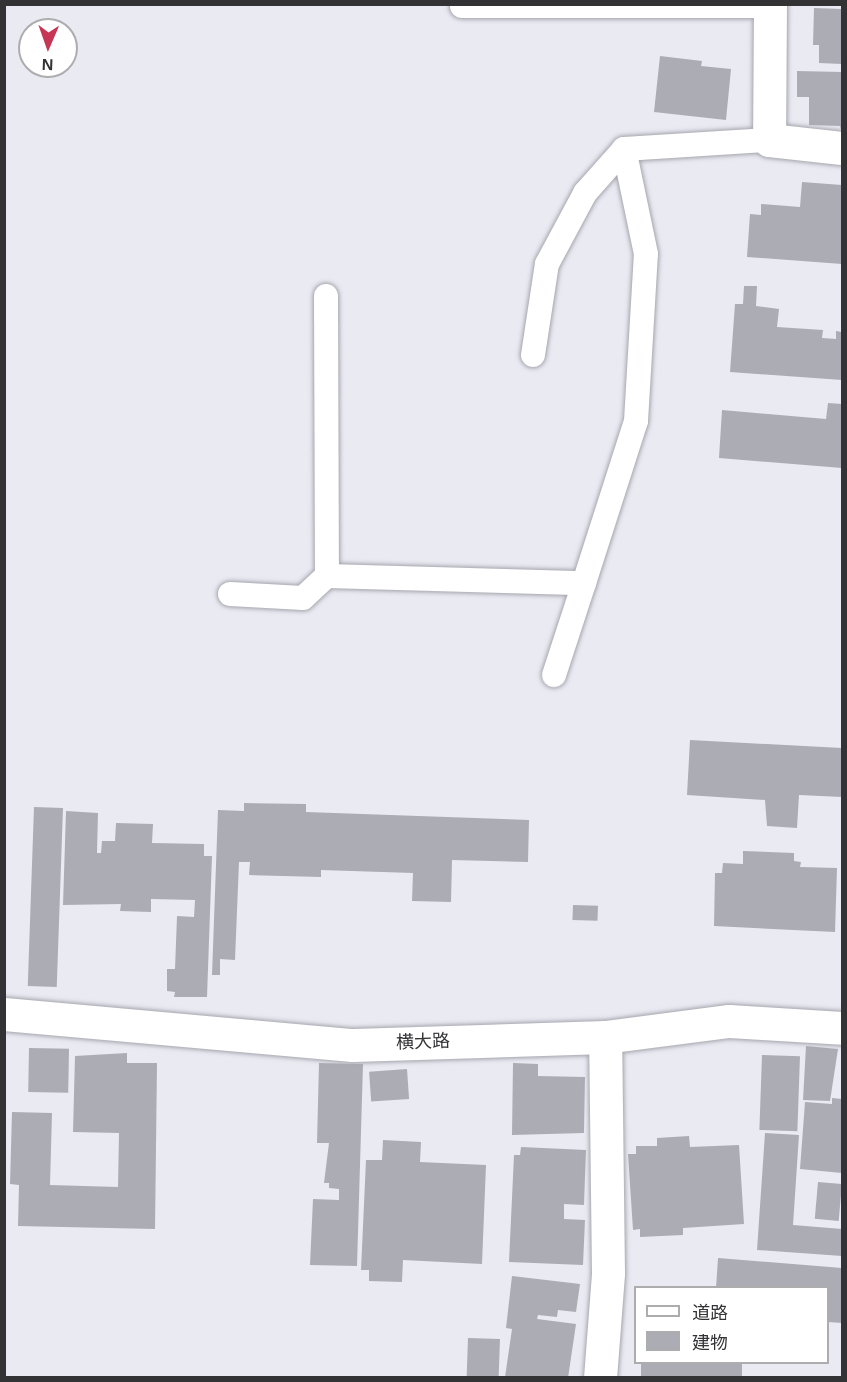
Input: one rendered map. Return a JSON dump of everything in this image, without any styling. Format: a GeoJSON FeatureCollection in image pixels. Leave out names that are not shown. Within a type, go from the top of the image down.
{"type":"FeatureCollection","features":[{"type":"Feature","properties":{"kind":"street"},"geometry":{"type":"LineString","coordinates":[[770,5],[769,140],[843,148]]}},
{"type":"Feature","properties":{"kind":"street","name":"横大路"},"geometry":{"type":"LineString","coordinates":[[4,1014],[353,1045],[605,1037],[729,1021],[843,1028]]}},
{"type":"Feature","properties":{"kind":"street"},"geometry":{"type":"LineString","coordinates":[[600,1377],[608,1273],[605,1037]]}},
{"type":"Feature","properties":{"kind":"lane"},"geometry":{"type":"LineString","coordinates":[[462,6],[770,5]]}},
{"type":"Feature","properties":{"kind":"lane"},"geometry":{"type":"LineString","coordinates":[[533,355],[547,264],[585,193],[624,149],[769,140]]}},
{"type":"Feature","properties":{"kind":"lane"},"geometry":{"type":"LineString","coordinates":[[554,675],[636,421],[646,254],[624,149]]}},
{"type":"Feature","properties":{"kind":"lane"},"geometry":{"type":"LineString","coordinates":[[326,296],[327,576]]}},
{"type":"Feature","properties":{"kind":"lane"},"geometry":{"type":"LineString","coordinates":[[230,594],[303,598],[327,576],[584,583]]}},
{"type":"Feature","properties":{"kind":"building"},"geometry":{"type":"Polygon","coordinates":[[[814,8],[842,9],[842,64],[819,63],[819,45],[813,45],[814,8]]]}},
{"type":"Feature","properties":{"kind":"building"},"geometry":{"type":"Polygon","coordinates":[[[660,56],[702,61],[701,66],[731,69],[726,120],[654,112],[660,56]]]}},
{"type":"Feature","properties":{"kind":"building"},"geometry":{"type":"Polygon","coordinates":[[[797,71],[842,72],[842,134],[840,126],[809,125],[809,97],[797,97],[797,71]]]}},
{"type":"Feature","properties":{"kind":"building"},"geometry":{"type":"Polygon","coordinates":[[[802,182],[842,185],[842,264],[747,257],[750,214],[761,215],[761,204],[800,207],[802,182]]]}},
{"type":"Feature","properties":{"kind":"building"},"geometry":{"type":"Polygon","coordinates":[[[744,286],[757,286],[756,306],[779,309],[777,327],[823,330],[822,338],[836,339],[836,331],[842,332],[842,380],[730,372],[735,304],[743,304],[744,286]]]}},
{"type":"Feature","properties":{"kind":"building"},"geometry":{"type":"Polygon","coordinates":[[[828,403],[842,404],[842,468],[719,458],[722,410],[826,419],[828,403]]]}},
{"type":"Feature","properties":{"kind":"building"},"geometry":{"type":"Polygon","coordinates":[[[690,740],[842,748],[842,797],[799,795],[797,828],[767,826],[765,800],[687,795],[690,740]]]}},
{"type":"Feature","properties":{"kind":"building"},"geometry":{"type":"Polygon","coordinates":[[[244,803],[306,804],[306,812],[529,820],[528,862],[452,860],[451,902],[412,901],[413,873],[321,870],[321,877],[249,875],[250,862],[239,862],[235,960],[220,959],[220,975],[212,975],[218,810],[244,811],[244,803]]]}},
{"type":"Feature","properties":{"kind":"building"},"geometry":{"type":"Polygon","coordinates":[[[34,807],[63,808],[57,987],[28,986],[34,807]]]}},
{"type":"Feature","properties":{"kind":"building"},"geometry":{"type":"Polygon","coordinates":[[[66,811],[98,813],[97,853],[101,853],[102,841],[115,841],[116,823],[153,824],[152,843],[204,844],[204,856],[212,856],[207,997],[174,997],[175,992],[167,991],[167,969],[175,969],[177,916],[194,917],[195,900],[151,899],[151,912],[120,911],[121,904],[63,905],[66,811]]]}},
{"type":"Feature","properties":{"kind":"building"},"geometry":{"type":"Polygon","coordinates":[[[743,851],[794,853],[794,861],[801,862],[800,867],[837,868],[835,932],[714,926],[715,873],[722,873],[723,863],[743,864],[743,851]]]}},
{"type":"Feature","properties":{"kind":"building"},"geometry":{"type":"Polygon","coordinates":[[[573,905],[598,906],[597,921],[572,920],[573,905]]]}},
{"type":"Feature","properties":{"kind":"building"},"geometry":{"type":"Polygon","coordinates":[[[806,1046],[838,1049],[830,1101],[803,1100],[806,1046]]]}},
{"type":"Feature","properties":{"kind":"building"},"geometry":{"type":"Polygon","coordinates":[[[29,1048],[69,1049],[68,1093],[28,1092],[29,1048]]]}},
{"type":"Feature","properties":{"kind":"building"},"geometry":{"type":"Polygon","coordinates":[[[127,1053],[127,1063],[157,1063],[155,1229],[18,1226],[19,1185],[10,1184],[12,1112],[52,1113],[50,1185],[118,1187],[119,1133],[73,1132],[75,1056],[127,1053]]]}},
{"type":"Feature","properties":{"kind":"building"},"geometry":{"type":"Polygon","coordinates":[[[762,1055],[800,1056],[797,1131],[759,1130],[762,1055]]]}},
{"type":"Feature","properties":{"kind":"building"},"geometry":{"type":"Polygon","coordinates":[[[319,1063],[363,1064],[357,1266],[310,1265],[313,1199],[339,1200],[339,1189],[329,1188],[329,1183],[324,1183],[329,1143],[317,1143],[319,1063]]]}},
{"type":"Feature","properties":{"kind":"building"},"geometry":{"type":"Polygon","coordinates":[[[513,1063],[538,1064],[538,1076],[585,1077],[584,1133],[512,1135],[513,1063]]]}},
{"type":"Feature","properties":{"kind":"building"},"geometry":{"type":"Polygon","coordinates":[[[407,1069],[409,1099],[371,1102],[369,1072],[407,1069]]]}},
{"type":"Feature","properties":{"kind":"building"},"geometry":{"type":"Polygon","coordinates":[[[832,1098],[842,1099],[842,1173],[800,1169],[805,1102],[832,1104],[832,1098]]]}},
{"type":"Feature","properties":{"kind":"building"},"geometry":{"type":"Polygon","coordinates":[[[765,1133],[799,1135],[793,1225],[842,1229],[842,1256],[757,1250],[765,1133]]]}},
{"type":"Feature","properties":{"kind":"building"},"geometry":{"type":"Polygon","coordinates":[[[689,1136],[690,1147],[739,1145],[744,1224],[683,1228],[683,1235],[640,1237],[640,1229],[633,1230],[628,1154],[636,1154],[636,1146],[657,1146],[657,1138],[689,1136]]]}},
{"type":"Feature","properties":{"kind":"building"},"geometry":{"type":"Polygon","coordinates":[[[383,1140],[421,1142],[420,1162],[486,1165],[482,1264],[403,1260],[402,1282],[369,1281],[369,1270],[361,1270],[366,1160],[382,1160],[383,1140]]]}},
{"type":"Feature","properties":{"kind":"building"},"geometry":{"type":"Polygon","coordinates":[[[521,1147],[586,1150],[584,1205],[564,1204],[564,1219],[585,1220],[583,1265],[509,1262],[514,1155],[520,1155],[521,1147]]]}},
{"type":"Feature","properties":{"kind":"building"},"geometry":{"type":"Polygon","coordinates":[[[818,1182],[842,1184],[839,1221],[815,1219],[818,1182]]]}},
{"type":"Feature","properties":{"kind":"building"},"geometry":{"type":"Polygon","coordinates":[[[718,1258],[842,1268],[842,1323],[829,1322],[829,1286],[716,1286],[718,1258]]]}},
{"type":"Feature","properties":{"kind":"building"},"geometry":{"type":"Polygon","coordinates":[[[512,1276],[580,1284],[576,1312],[558,1310],[557,1317],[538,1315],[537,1319],[576,1324],[568,1378],[505,1377],[512,1329],[506,1328],[512,1276]]]}},
{"type":"Feature","properties":{"kind":"building"},"geometry":{"type":"Polygon","coordinates":[[[468,1338],[500,1339],[499,1378],[467,1378],[468,1338]]]}},
{"type":"Feature","properties":{"kind":"building"},"geometry":{"type":"Polygon","coordinates":[[[641,1364],[742,1364],[742,1378],[641,1378],[641,1364]]]}}]}
